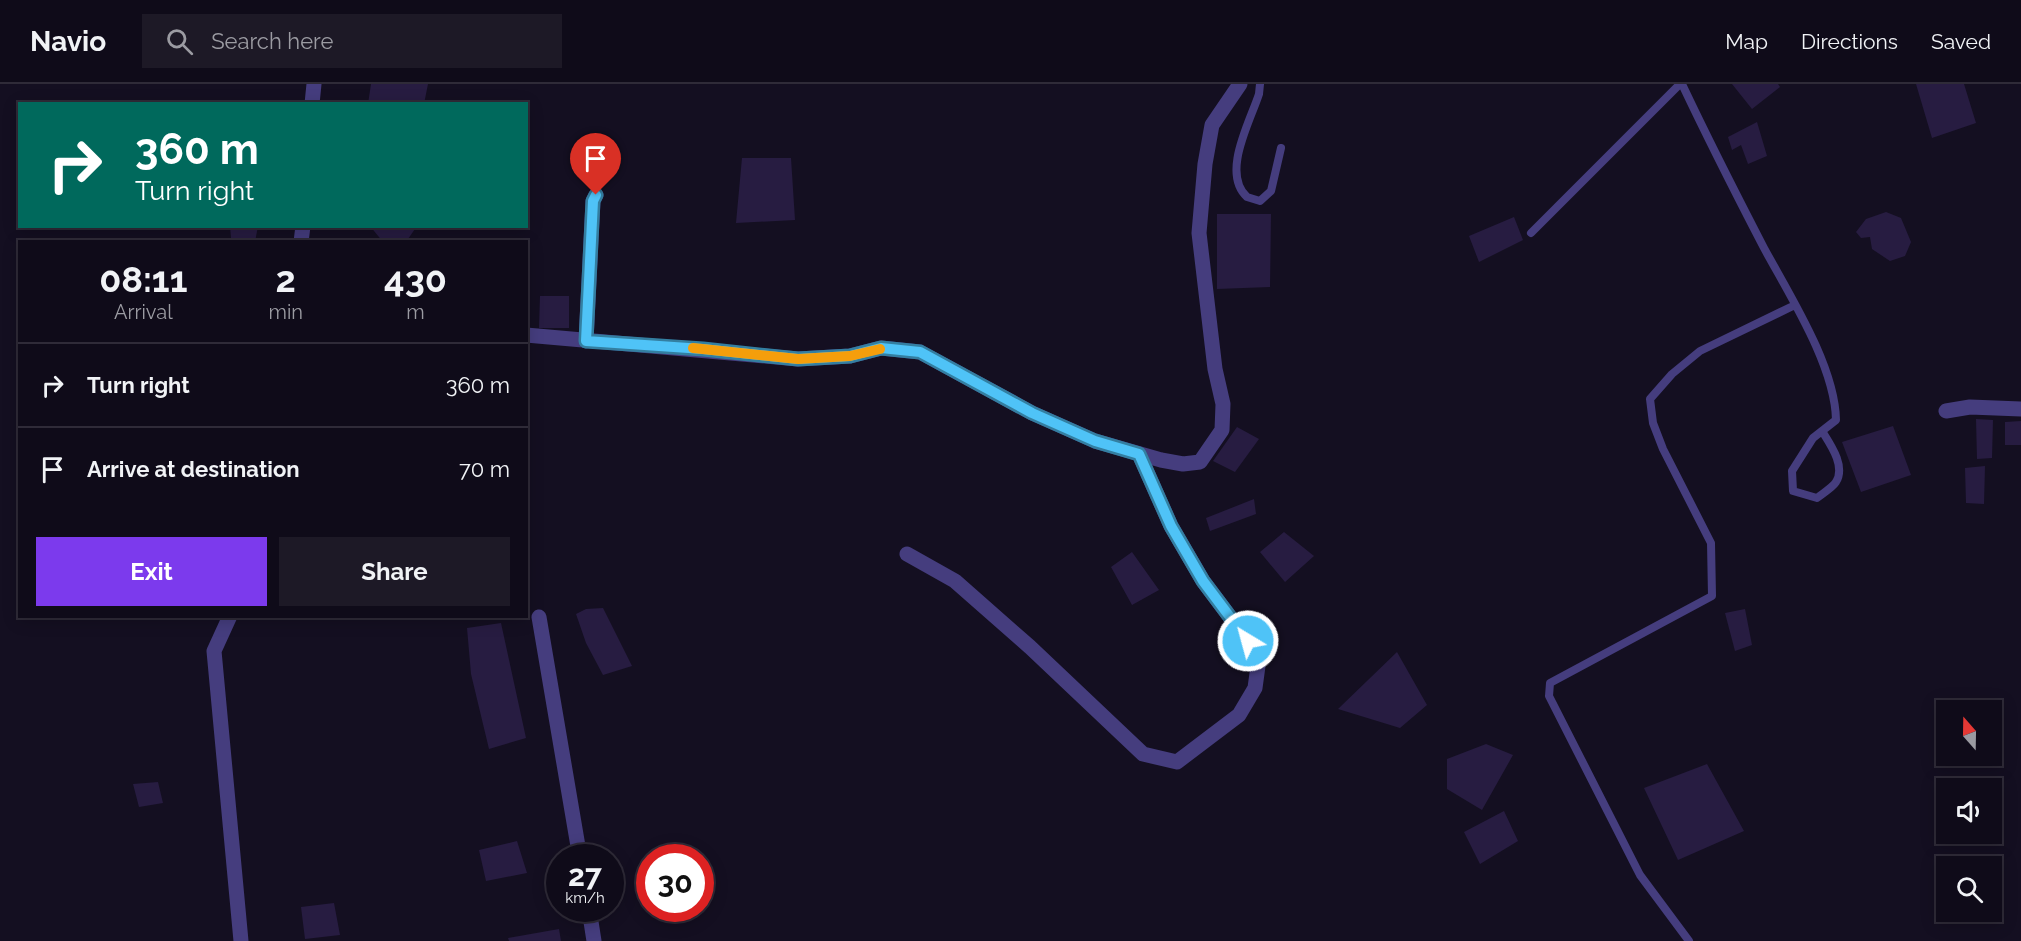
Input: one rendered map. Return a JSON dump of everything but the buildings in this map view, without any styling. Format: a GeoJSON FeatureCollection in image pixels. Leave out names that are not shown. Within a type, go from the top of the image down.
{"type":"FeatureCollection","features":[{"type":"Feature","properties":{"kind":"street"},"geometry":{"type":"LineString","coordinates":[[312,102],[314,84]]}},
{"type":"Feature","properties":{"kind":"street"},"geometry":{"type":"LineString","coordinates":[[528,335],[798,359],[850,356],[881,348],[920,352],[1032,413],[1095,441],[1183,465],[1200,462],[1222,430],[1223,404],[1215,369],[1199,233],[1205,164],[1212,125],[1240,84]]}},
{"type":"Feature","properties":{"kind":"street"},"geometry":{"type":"LineString","coordinates":[[586,341],[593,201],[596,195]]}},
{"type":"Feature","properties":{"kind":"street"},"geometry":{"type":"LineString","coordinates":[[1946,411],[1970,407],[2021,409]]}},
{"type":"Feature","properties":{"kind":"street"},"geometry":{"type":"LineString","coordinates":[[907,554],[955,581],[1030,646],[1143,754],[1177,762],[1239,715],[1256,688],[1258,666],[1248,641],[1203,581],[1176,535],[1139,454]]}},
{"type":"Feature","properties":{"kind":"street"},"geometry":{"type":"LineString","coordinates":[[539,617],[578,844]]}},
{"type":"Feature","properties":{"kind":"street"},"geometry":{"type":"LineString","coordinates":[[229,618],[214,651],[241,941]]}},
{"type":"Feature","properties":{"kind":"street"},"geometry":{"type":"LineString","coordinates":[[591,922],[594,941]]}},
{"type":"Feature","properties":{"kind":"lane"},"geometry":{"type":"LineString","coordinates":[[1260,84],[1259,94],[1238,158],[1238,184],[1246,197],[1260,201],[1271,191],[1281,148]]}},
{"type":"Feature","properties":{"kind":"lane"},"geometry":{"type":"LineString","coordinates":[[1531,233],[1681,84],[1810,334],[1836,400],[1836,420],[1813,438],[1792,471],[1793,491],[1817,498],[1836,482],[1839,468],[1834,449],[1822,431]]}},
{"type":"Feature","properties":{"kind":"lane"},"geometry":{"type":"LineString","coordinates":[[1689,941],[1641,875],[1549,696],[1550,683],[1712,596],[1711,543],[1663,449],[1653,423],[1650,399],[1672,374],[1700,351],[1795,305]]}},
{"type":"Feature","properties":{"kind":"slow traffic"},"geometry":{"type":"LineString","coordinates":[[693,348],[798,359],[850,356],[880,349]]}},
{"type":"Feature","properties":{"kind":"route"},"geometry":{"type":"LineString","coordinates":[[596,195],[593,201],[586,341],[703,349],[798,359],[850,356],[881,348],[920,352],[1032,413],[1095,441],[1139,454],[1171,526],[1203,581],[1248,641]]}}]}
